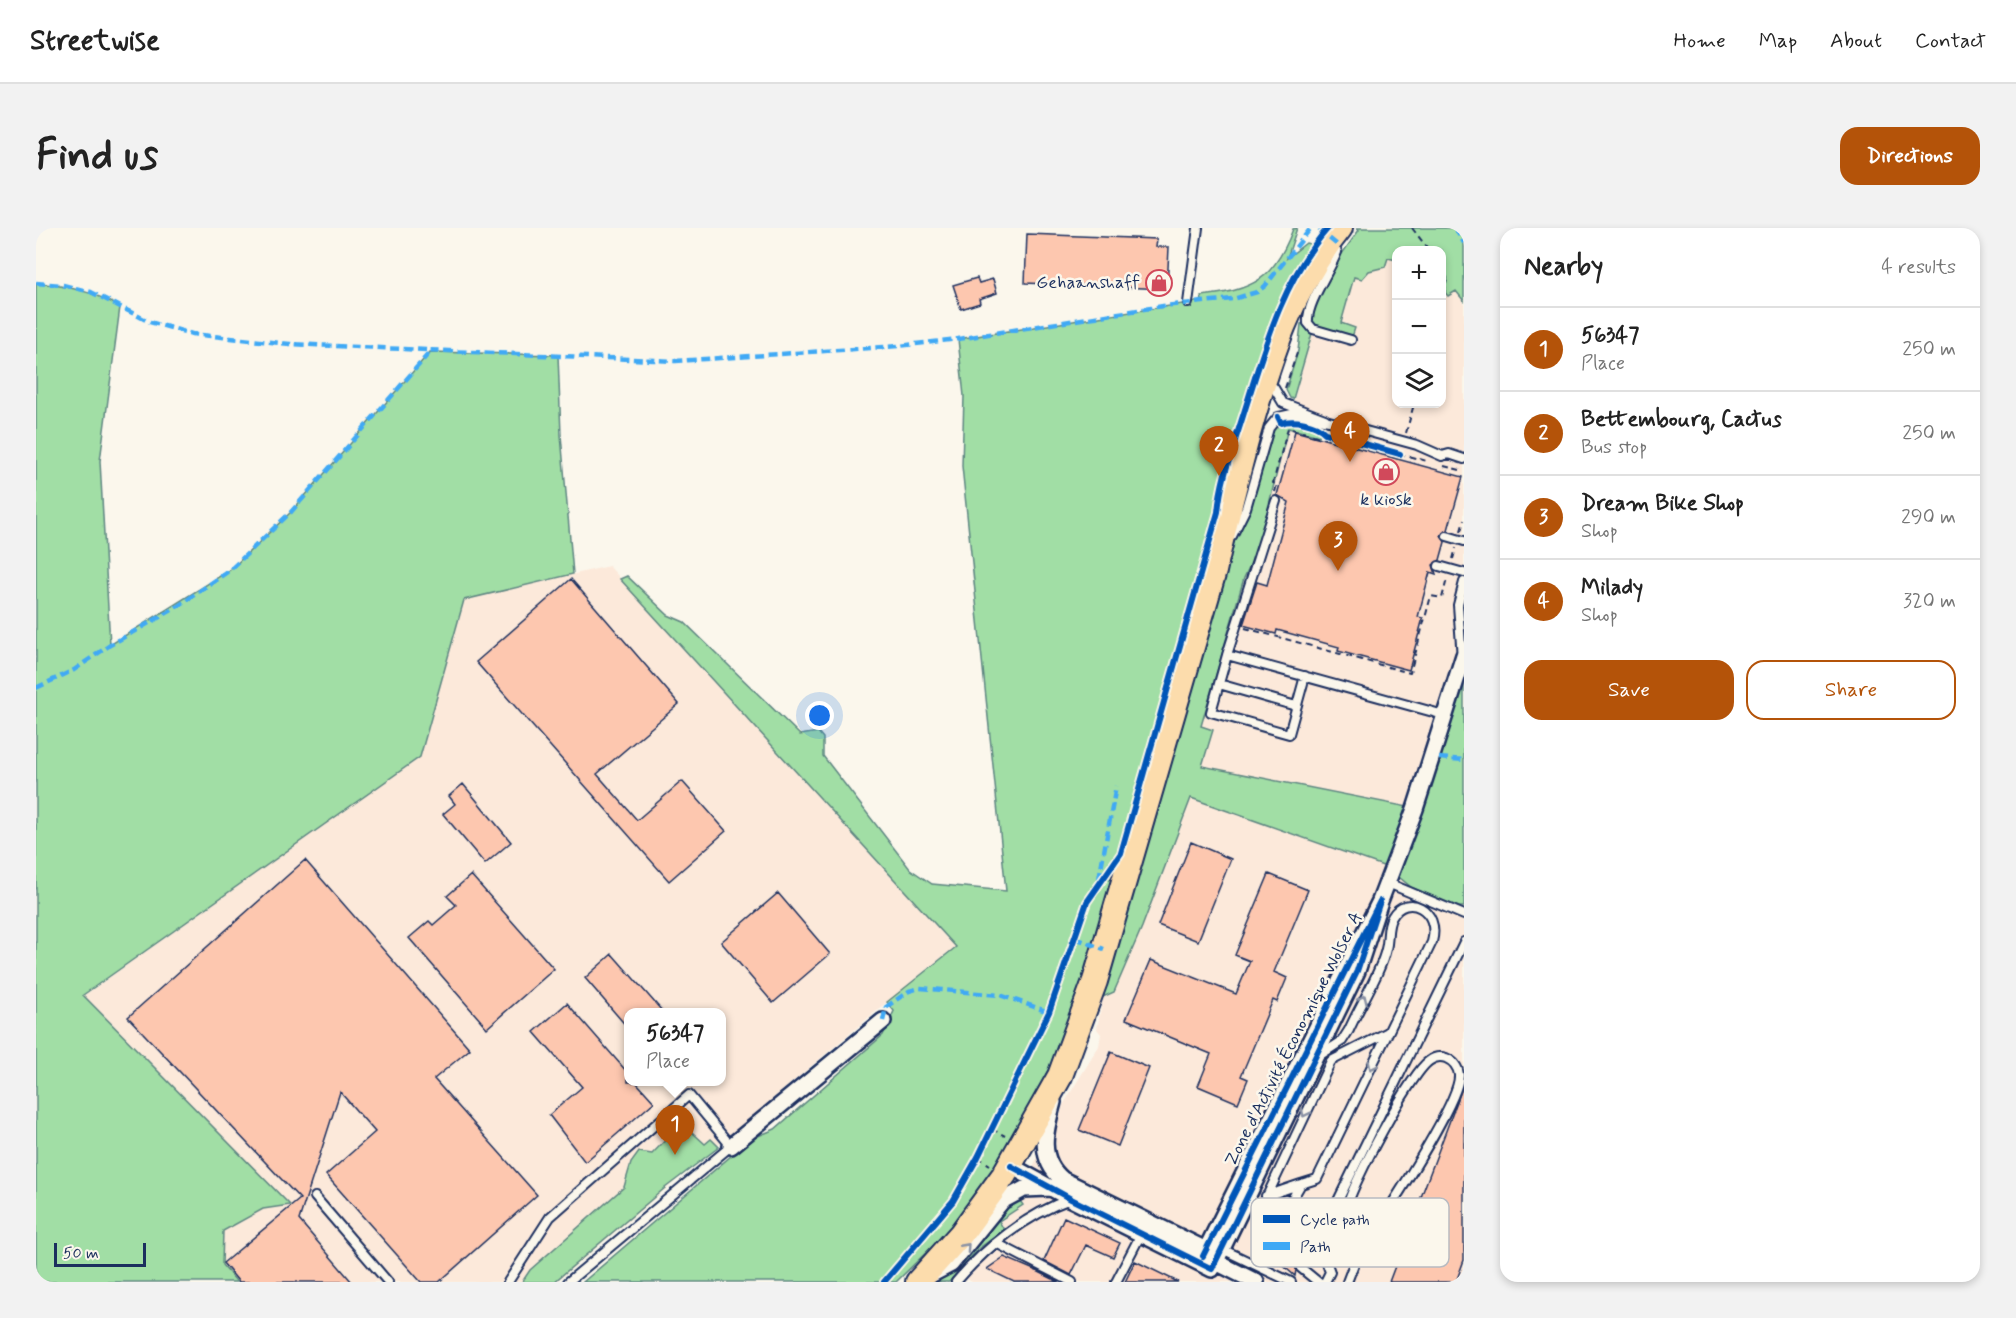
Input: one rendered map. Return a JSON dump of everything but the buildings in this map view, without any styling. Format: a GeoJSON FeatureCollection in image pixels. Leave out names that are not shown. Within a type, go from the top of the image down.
{"type":"FeatureCollection","features":[{"type":"Feature","properties":{"kind":"main road"},"geometry":{"type":"LineString","coordinates":[[919,1282],[961,1234],[1060,1076],[1095,981],[1214,571],[1256,405],[1278,336],[1299,289],[1340,228]]}},
{"type":"Feature","properties":{"kind":"main road"},"geometry":{"type":"LineString","coordinates":[[1214,571],[1240,506],[1279,391],[1303,306],[1337,252],[1356,228]]}},
{"type":"Feature","properties":{"kind":"main road"},"geometry":{"type":"LineString","coordinates":[[1279,391],[1272,370],[1296,306],[1299,289]]}},
{"type":"Feature","properties":{"kind":"street","name":"Zone d'Activité Économique Wolser A"},"geometry":{"type":"LineString","coordinates":[[1212,1254],[1278,1106],[1322,1015],[1357,971],[1463,657]]}},
{"type":"Feature","properties":{"kind":"street","name":"Zone d'Activité Économique Wolser A"},"geometry":{"type":"LineString","coordinates":[[1278,1106],[1313,1061],[1322,1015]]}},
{"type":"Feature","properties":{"kind":"street"},"geometry":{"type":"LineString","coordinates":[[731,1146],[883,1021]]}},
{"type":"Feature","properties":{"kind":"street"},"geometry":{"type":"LineString","coordinates":[[1060,1076],[1044,1135],[1046,1155],[1055,1174],[1212,1254],[1256,1281]]}},
{"type":"Feature","properties":{"kind":"street"},"geometry":{"type":"LineString","coordinates":[[1008,1159],[1212,1254]]}},
{"type":"Feature","properties":{"kind":"street"},"geometry":{"type":"LineString","coordinates":[[1008,1159],[1049,1188],[1212,1269],[1212,1254]]}},
{"type":"Feature","properties":{"kind":"street"},"geometry":{"type":"LineString","coordinates":[[919,1282],[951,1264],[1008,1197],[1024,1190],[1049,1188]]}},
{"type":"Feature","properties":{"kind":"lane"},"geometry":{"type":"LineString","coordinates":[[1188,303],[1198,228]]}},
{"type":"Feature","properties":{"kind":"lane"},"geometry":{"type":"LineString","coordinates":[[1337,252],[1310,307],[1308,323],[1312,329],[1352,340]]}},
{"type":"Feature","properties":{"kind":"lane"},"geometry":{"type":"LineString","coordinates":[[1279,391],[1283,403],[1317,414],[1329,421]]}},
{"type":"Feature","properties":{"kind":"lane"},"geometry":{"type":"LineString","coordinates":[[1214,571],[1246,508],[1272,421],[1292,414],[1329,421],[1417,445],[1442,456],[1449,454],[1464,459]]}},
{"type":"Feature","properties":{"kind":"lane"},"geometry":{"type":"LineString","coordinates":[[1275,501],[1211,712],[1289,734],[1305,676]]}},
{"type":"Feature","properties":{"kind":"lane"},"geometry":{"type":"LineString","coordinates":[[1447,536],[1461,540]]}},
{"type":"Feature","properties":{"kind":"lane"},"geometry":{"type":"LineString","coordinates":[[1438,566],[1464,573]]}},
{"type":"Feature","properties":{"kind":"lane","name":"Zone d'Activité Économique Wolser A"},"geometry":{"type":"LineString","coordinates":[[1463,657],[1458,606],[1464,582]]}},
{"type":"Feature","properties":{"kind":"lane"},"geometry":{"type":"LineString","coordinates":[[1227,655],[1444,715]]}},
{"type":"Feature","properties":{"kind":"lane"},"geometry":{"type":"LineString","coordinates":[[1219,684],[1296,706]]}},
{"type":"Feature","properties":{"kind":"lane"},"geometry":{"type":"LineString","coordinates":[[1388,883],[1464,915]]}},
{"type":"Feature","properties":{"kind":"lane"},"geometry":{"type":"LineString","coordinates":[[1266,1196],[1317,1179],[1435,931],[1434,921],[1428,912],[1419,906],[1408,906],[1399,909],[1392,917],[1386,951],[1342,1041],[1313,1061]]}},
{"type":"Feature","properties":{"kind":"lane"},"geometry":{"type":"LineString","coordinates":[[1339,1198],[1464,942]]}},
{"type":"Feature","properties":{"kind":"lane"},"geometry":{"type":"LineString","coordinates":[[1266,1196],[1331,1061],[1388,1032]]}},
{"type":"Feature","properties":{"kind":"lane"},"geometry":{"type":"LineString","coordinates":[[1350,1198],[1388,1119],[1425,1063],[1442,1057],[1450,1060],[1459,1076],[1446,1114],[1394,1198]]}},
{"type":"Feature","properties":{"kind":"lane"},"geometry":{"type":"LineString","coordinates":[[508,1282],[550,1217],[689,1095],[731,1146],[567,1282]]}},
{"type":"Feature","properties":{"kind":"lane"},"geometry":{"type":"LineString","coordinates":[[1293,1198],[1301,1184]]}},
{"type":"Feature","properties":{"kind":"lane"},"geometry":{"type":"LineString","coordinates":[[1274,1198],[1275,1193]]}},
{"type":"Feature","properties":{"kind":"lane"},"geometry":{"type":"LineString","coordinates":[[315,1197],[388,1282]]}},
{"type":"Feature","properties":{"kind":"lane"},"geometry":{"type":"LineString","coordinates":[[956,1282],[981,1253],[1050,1206],[1071,1199]]}},
{"type":"Feature","properties":{"kind":"lane"},"geometry":{"type":"LineString","coordinates":[[1116,1282],[1140,1233]]}},
{"type":"Feature","properties":{"kind":"lane"},"geometry":{"type":"LineString","coordinates":[[996,1243],[1072,1282]]}},
{"type":"Feature","properties":{"kind":"lane"},"geometry":{"type":"LineString","coordinates":[[1212,1254],[1292,1282]]}},
{"type":"Feature","properties":{"kind":"lane"},"geometry":{"type":"LineString","coordinates":[[1325,1282],[1330,1272],[1328,1267]]}},
{"type":"Feature","properties":{"kind":"lane"},"geometry":{"type":"LineString","coordinates":[[1347,1282],[1353,1267]]}},
{"type":"Feature","properties":{"kind":"lane"},"geometry":{"type":"LineString","coordinates":[[1301,1268],[1318,1282]]}},
{"type":"Feature","properties":{"kind":"path"},"geometry":{"type":"LineString","coordinates":[[1412,228],[1426,246]]}},
{"type":"Feature","properties":{"kind":"path"},"geometry":{"type":"LineString","coordinates":[[1279,391],[1297,352]]}},
{"type":"Feature","properties":{"kind":"path"},"geometry":{"type":"LineString","coordinates":[[1273,483],[1288,428],[1399,459],[1413,408]]}},
{"type":"Feature","properties":{"kind":"path"},"geometry":{"type":"LineString","coordinates":[[1400,454],[1432,463]]}},
{"type":"Feature","properties":{"kind":"path"},"geometry":{"type":"LineString","coordinates":[[1443,466],[1464,471]]}},
{"type":"Feature","properties":{"kind":"path"},"geometry":{"type":"LineString","coordinates":[[1236,625],[1410,673],[1431,596],[1442,598],[1461,540],[1464,520]]}},
{"type":"Feature","properties":{"kind":"path"},"geometry":{"type":"LineString","coordinates":[[1445,588],[1455,590]]}},
{"type":"Feature","properties":{"kind":"path"},"geometry":{"type":"LineString","coordinates":[[992,1129],[1008,1159]]}},
{"type":"Feature","properties":{"kind":"path"},"geometry":{"type":"LineString","coordinates":[[978,1157],[1008,1159]]}},
{"type":"Feature","properties":{"kind":"shaded area"},"geometry":{"type":"Polygon","coordinates":[[[1388,257],[1392,258],[1392,408],[1446,408],[1446,294],[1448,296],[1456,290],[1464,301],[1464,679],[1399,877],[1411,887],[1464,907],[1464,1282],[972,1282],[967,1279],[964,1282],[949,1282],[978,1249],[1003,1230],[999,1221],[1022,1205],[1018,1198],[1038,1156],[1056,1154],[1055,1132],[1063,1105],[1099,1046],[1101,1034],[1097,1029],[1103,997],[1114,992],[1142,927],[1191,798],[1385,867],[1408,807],[1201,766],[1212,731],[1201,726],[1244,578],[1258,548],[1288,428],[1318,436],[1320,430],[1288,421],[1313,329],[1341,324],[1354,277],[1377,267],[1388,257]]]}},
{"type":"Feature","properties":{"kind":"shaded area"},"geometry":{"type":"Polygon","coordinates":[[[609,566],[956,947],[887,1002],[556,1282],[237,1282],[222,1265],[223,1231],[263,1209],[289,1205],[83,996],[420,757],[464,600],[609,566]]]}},
{"type":"Feature","properties":{"kind":"green space"},"geometry":{"type":"Polygon","coordinates":[[[1297,228],[1287,258],[1306,243],[1315,245],[1232,449],[1220,488],[1218,512],[1098,936],[1070,1020],[1013,1141],[970,1205],[947,1232],[896,1282],[583,1282],[751,1139],[775,1129],[883,1035],[894,1011],[887,1002],[956,947],[620,579],[627,576],[668,615],[684,622],[800,735],[818,732],[823,738],[823,756],[910,869],[932,884],[1006,891],[962,466],[964,396],[958,339],[1202,301],[1201,296],[1248,286],[1269,271],[1286,246],[1293,229],[1297,228]]]}},
{"type":"Feature","properties":{"kind":"green space"},"geometry":{"type":"Polygon","coordinates":[[[1357,228],[1464,228],[1464,301],[1456,291],[1448,296],[1446,294],[1446,246],[1392,246],[1392,259],[1388,258],[1385,267],[1369,271],[1362,279],[1354,277],[1341,323],[1355,328],[1351,340],[1313,330],[1293,399],[1290,398],[1286,390],[1298,351],[1301,324],[1308,323],[1307,315],[1329,272],[1359,230],[1357,228]]]}},
{"type":"Feature","properties":{"kind":"green space"},"geometry":{"type":"Polygon","coordinates":[[[36,283],[80,290],[120,307],[100,461],[110,645],[230,570],[291,512],[430,352],[558,355],[561,435],[573,574],[464,600],[420,757],[83,995],[290,1205],[263,1209],[223,1231],[222,1265],[237,1282],[36,1282],[36,283]]]}},
{"type":"Feature","properties":{"kind":"green space"},"geometry":{"type":"Polygon","coordinates":[[[1288,421],[1321,430],[1319,436],[1288,428],[1258,548],[1244,578],[1201,726],[1213,730],[1202,766],[1408,807],[1386,867],[1191,798],[1142,927],[1114,992],[1103,997],[1221,572],[1249,508],[1272,428],[1288,421]]]}},
{"type":"Feature","properties":{"kind":"green space"},"geometry":{"type":"Polygon","coordinates":[[[1464,679],[1464,907],[1459,907],[1411,887],[1399,877],[1464,679]]]}},
{"type":"Feature","properties":{"kind":"green space"},"geometry":{"type":"Polygon","coordinates":[[[682,1123],[705,1144],[711,1139],[719,1147],[665,1188],[554,1282],[522,1282],[530,1270],[624,1187],[631,1163],[639,1152],[652,1154],[682,1123]]]}},
{"type":"Feature","properties":{"kind":"green space"},"geometry":{"type":"Polygon","coordinates":[[[1018,1198],[1023,1205],[999,1221],[1004,1230],[978,1249],[949,1282],[933,1282],[993,1219],[1018,1198]]]}},
{"type":"Feature","properties":{"kind":"marked path"},"geometry":{"type":"LineString","coordinates":[[36,283],[63,285],[91,292],[150,322],[192,334],[290,344],[676,361],[899,346],[958,339],[1163,306],[1233,299],[1257,292],[1265,286],[1311,228]]}},
{"type":"Feature","properties":{"kind":"marked path"},"geometry":{"type":"LineString","coordinates":[[1455,228],[1464,243]]}},
{"type":"Feature","properties":{"kind":"marked path"},"geometry":{"type":"LineString","coordinates":[[1319,230],[1340,247]]}},
{"type":"Feature","properties":{"kind":"marked path"},"geometry":{"type":"LineString","coordinates":[[36,688],[74,670],[110,645],[174,609],[230,570],[291,512],[430,352]]}},
{"type":"Feature","properties":{"kind":"marked path"},"geometry":{"type":"LineString","coordinates":[[1439,758],[1464,760]]}},
{"type":"Feature","properties":{"kind":"marked path"},"geometry":{"type":"LineString","coordinates":[[1099,879],[1116,786]]}},
{"type":"Feature","properties":{"kind":"marked path"},"geometry":{"type":"LineString","coordinates":[[1075,938],[1104,949]]}},
{"type":"Feature","properties":{"kind":"marked path"},"geometry":{"type":"LineString","coordinates":[[883,1021],[886,1007],[909,991],[920,988],[1000,995],[1049,1012]]}},
{"type":"Feature","properties":{"kind":"cycle path"},"geometry":{"type":"LineString","coordinates":[[884,1282],[953,1201],[978,1157],[1049,1012],[1087,902],[1121,853],[1218,512],[1227,465],[1258,369],[1286,295],[1298,271],[1328,228]]}},
{"type":"Feature","properties":{"kind":"cycle path"},"geometry":{"type":"LineString","coordinates":[[1278,417],[1281,423],[1292,421],[1304,423],[1325,433],[1400,454]]}},
{"type":"Feature","properties":{"kind":"cycle path"},"geometry":{"type":"LineString","coordinates":[[1011,1166],[1071,1199],[1212,1269],[1357,971],[1380,901],[1203,1256]]}},
{"type":"Feature","properties":{"kind":"place","name":"Gehaanshaff"},"geometry":{"type":"Point","coordinates":[1159,283]}},
{"type":"Feature","properties":{"kind":"place","name":"Milady"},"geometry":{"type":"Point","coordinates":[1350,462]}},
{"type":"Feature","properties":{"kind":"place","name":"k kiosk"},"geometry":{"type":"Point","coordinates":[1386,472]}},
{"type":"Feature","properties":{"kind":"place","name":"Bettembourg, Cactus"},"geometry":{"type":"Point","coordinates":[1219,476]}},
{"type":"Feature","properties":{"kind":"place","name":"Dream Bike Shop"},"geometry":{"type":"Point","coordinates":[1338,571]}},
{"type":"Feature","properties":{"kind":"place","name":"56347"},"geometry":{"type":"Point","coordinates":[675,1155]}}]}
